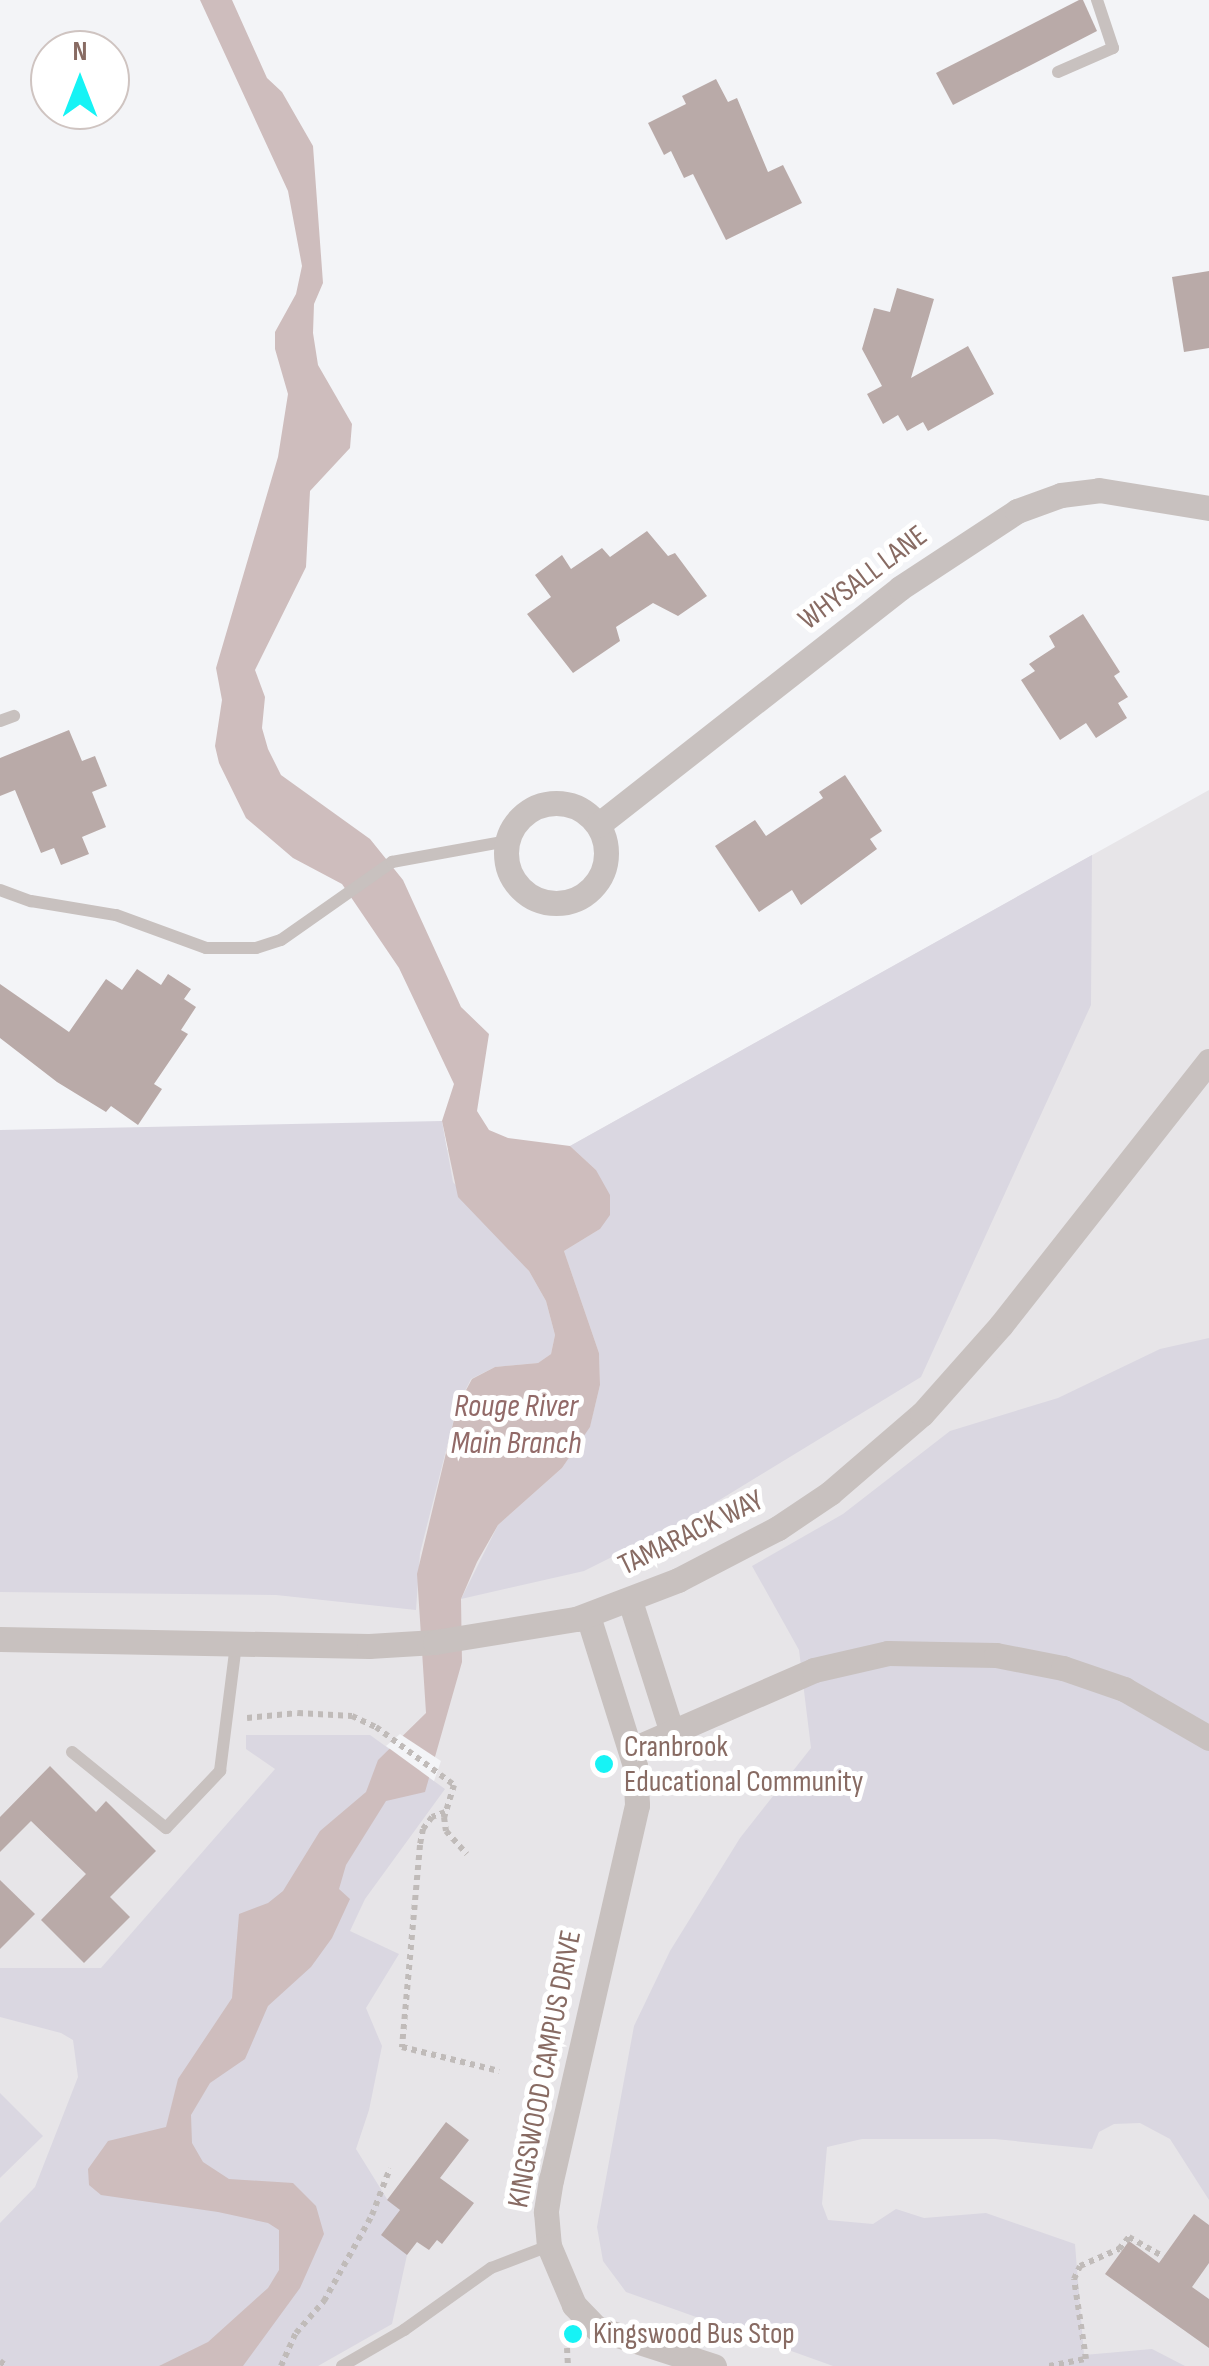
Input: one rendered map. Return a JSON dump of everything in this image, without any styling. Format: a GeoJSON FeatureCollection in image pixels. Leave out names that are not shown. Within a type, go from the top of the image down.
{"type":"FeatureCollection","features":[{"type":"Feature","properties":{"kind":"street","name":"WHYSALL LANE"},"geometry":{"type":"LineString","coordinates":[[598,825],[900,588],[1017,511],[1061,494],[1099,490],[1209,508]]}},
{"type":"Feature","properties":{"kind":"street"},"geometry":{"type":"LineString","coordinates":[[542,805],[573,806],[598,825],[605,840],[603,870],[596,884],[570,902],[539,900],[525,892],[508,867],[508,840],[516,822],[542,805]]}},
{"type":"Feature","properties":{"kind":"street","name":"TAMARACK WAY"},"geometry":{"type":"LineString","coordinates":[[0,1639],[369,1646],[502,1635],[588,1616],[630,1601],[778,1528],[830,1493],[902,1433],[976,1356],[1209,1061]]}},
{"type":"Feature","properties":{"kind":"street"},"geometry":{"type":"LineString","coordinates":[[630,1601],[672,1733]]}},
{"type":"Feature","properties":{"kind":"street","name":"KINGSWOOD CAMPUS DRIVE"},"geometry":{"type":"LineString","coordinates":[[588,1616],[631,1750],[637,1779],[636,1817],[608,1918],[551,2179],[546,2212],[549,2246],[574,2305],[596,2328],[714,2366]]}},
{"type":"Feature","properties":{"kind":"street"},"geometry":{"type":"LineString","coordinates":[[631,1750],[834,1662],[888,1654],[1019,1659],[1094,1678],[1154,1704],[1209,1738]]}},
{"type":"Feature","properties":{"kind":"lane"},"geometry":{"type":"LineString","coordinates":[[1058,72],[1113,48],[1097,0]]}},
{"type":"Feature","properties":{"kind":"lane"},"geometry":{"type":"LineString","coordinates":[[0,890],[32,902],[116,915],[206,948],[256,948],[281,940],[392,862],[508,840]]}},
{"type":"Feature","properties":{"kind":"lane"},"geometry":{"type":"LineString","coordinates":[[72,1752],[166,1828],[220,1771],[236,1644]]}},
{"type":"Feature","properties":{"kind":"lane"},"geometry":{"type":"LineString","coordinates":[[342,2366],[404,2330],[491,2268],[549,2246]]}},
{"type":"Feature","properties":{"kind":"path"},"geometry":{"type":"LineString","coordinates":[[246,1718],[298,1713],[352,1716],[376,1728],[451,1781],[454,1794],[445,1812],[446,1831],[467,1854]]}},
{"type":"Feature","properties":{"kind":"path"},"geometry":{"type":"LineString","coordinates":[[445,1812],[432,1817],[423,1829],[420,1844],[402,2047],[499,2072]]}},
{"type":"Feature","properties":{"kind":"path"},"geometry":{"type":"LineString","coordinates":[[280,2366],[296,2333],[324,2301],[372,2215],[390,2168]]}},
{"type":"Feature","properties":{"kind":"path"},"geometry":{"type":"LineString","coordinates":[[1049,2366],[1086,2358],[1074,2279],[1080,2266],[1119,2249],[1129,2237],[1164,2257]]}},
{"type":"Feature","properties":{"kind":"path"},"geometry":{"type":"LineString","coordinates":[[567,2348],[568,2366]]}},
{"type":"Feature","properties":{"kind":"path"},"geometry":{"type":"LineString","coordinates":[[0,2361],[6,2366]]}},
{"type":"Feature","properties":{"kind":"shaded area","name":"Cranbrook Educational Community"},"geometry":{"type":"Polygon","coordinates":[[[1209,790],[1209,2366],[0,2366],[0,1163],[570,1146],[1209,790]]]}},
{"type":"Feature","properties":{"kind":"shaded area"},"geometry":{"type":"Polygon","coordinates":[[[1092,855],[1091,1005],[921,1377],[690,1518],[584,1571],[461,1599],[498,1525],[562,1468],[590,1426],[600,1385],[599,1353],[564,1251],[600,1229],[596,1170],[570,1146],[1092,855]]]}},
{"type":"Feature","properties":{"kind":"shaded area"},"geometry":{"type":"Polygon","coordinates":[[[442,1121],[453,1182],[529,1271],[546,1301],[555,1335],[551,1354],[538,1363],[495,1367],[471,1379],[457,1407],[420,1553],[416,1610],[276,1595],[0,1592],[0,1130],[442,1121]]]}},
{"type":"Feature","properties":{"kind":"shaded area"},"geometry":{"type":"Polygon","coordinates":[[[1209,1338],[1209,2200],[1170,2139],[1140,2123],[1114,2124],[1099,2132],[1092,2149],[995,2139],[862,2139],[827,2147],[822,2204],[828,2220],[873,2224],[896,2209],[924,2218],[986,2213],[1075,2244],[1084,2355],[1152,2349],[1185,2366],[833,2366],[626,2292],[603,2261],[597,2227],[634,2026],[670,1951],[740,1838],[811,1748],[799,1650],[752,1566],[843,1514],[950,1431],[1058,1398],[1160,1349],[1209,1338]]]}},
{"type":"Feature","properties":{"kind":"shaded area"},"geometry":{"type":"Polygon","coordinates":[[[246,1735],[370,1735],[445,1789],[365,1899],[350,1931],[399,1954],[366,2008],[382,2046],[369,2110],[356,2149],[387,2199],[400,2210],[407,2255],[392,2324],[318,2366],[0,2366],[0,2223],[35,2187],[78,2077],[73,2040],[61,2033],[0,2017],[0,1968],[101,1968],[275,1769],[246,1749],[246,1735]]]}},
{"type":"Feature","properties":{"kind":"shaded area"},"geometry":{"type":"Polygon","coordinates":[[[0,2093],[43,2136],[0,2178],[0,2093]]]}},
{"type":"Feature","properties":{"kind":"water","name":"Rouge River Main Branch"},"geometry":{"type":"Polygon","coordinates":[[[200,0],[232,0],[267,78],[282,92],[313,146],[323,283],[314,304],[313,333],[318,365],[352,424],[350,448],[310,491],[306,567],[255,670],[265,697],[262,728],[268,749],[281,775],[370,839],[403,880],[461,1007],[489,1034],[477,1111],[489,1130],[508,1138],[570,1146],[596,1170],[610,1195],[610,1215],[600,1229],[564,1251],[599,1353],[600,1385],[590,1427],[562,1468],[498,1525],[477,1562],[461,1599],[462,1662],[425,1792],[386,1801],[346,1865],[339,1889],[350,1899],[332,1938],[311,1967],[268,2006],[245,2059],[210,2083],[191,2115],[192,2143],[203,2162],[229,2179],[293,2183],[316,2206],[324,2234],[300,2288],[243,2366],[159,2366],[208,2342],[268,2288],[279,2270],[279,2230],[268,2223],[218,2212],[101,2195],[89,2185],[88,2169],[108,2141],[166,2127],[178,2079],[232,1998],[239,1914],[268,1903],[283,1891],[320,1831],[366,1792],[378,1760],[426,1713],[417,1574],[457,1407],[472,1379],[495,1367],[538,1363],[551,1354],[555,1335],[546,1301],[529,1271],[458,1197],[442,1121],[454,1084],[399,968],[342,884],[293,858],[246,818],[219,763],[215,746],[222,700],[216,668],[278,457],[288,394],[275,349],[275,332],[296,294],[302,266],[288,191],[200,0]]]}},
{"type":"Feature","properties":{"kind":"pier"},"geometry":{"type":"Polygon","coordinates":[[[400,1734],[441,1761],[434,1781],[386,1746],[400,1734]]]}},
{"type":"Feature","properties":{"kind":"building"},"geometry":{"type":"Polygon","coordinates":[[[1083,0],[1097,31],[953,105],[936,73],[1083,0]]]}},
{"type":"Feature","properties":{"kind":"building"},"geometry":{"type":"Polygon","coordinates":[[[716,79],[728,102],[737,98],[768,172],[783,165],[802,203],[726,240],[693,174],[684,178],[671,151],[664,155],[648,123],[686,104],[682,96],[716,79]]]}},
{"type":"Feature","properties":{"kind":"building"},"geometry":{"type":"Polygon","coordinates":[[[1209,271],[1209,348],[1184,352],[1172,277],[1209,271]]]}},
{"type":"Feature","properties":{"kind":"building"},"geometry":{"type":"Polygon","coordinates":[[[897,288],[934,299],[911,378],[968,346],[994,394],[928,431],[923,422],[907,431],[898,415],[883,424],[867,394],[882,386],[862,349],[874,308],[890,312],[897,288]]]}},
{"type":"Feature","properties":{"kind":"building"},"geometry":{"type":"Polygon","coordinates":[[[647,531],[668,556],[675,553],[707,596],[678,616],[653,603],[616,627],[620,641],[573,673],[527,614],[551,597],[535,575],[562,555],[571,569],[602,548],[610,557],[647,531]]]}},
{"type":"Feature","properties":{"kind":"building"},"geometry":{"type":"Polygon","coordinates":[[[1083,614],[1120,672],[1114,676],[1128,697],[1118,703],[1127,718],[1096,738],[1086,723],[1060,740],[1021,680],[1035,671],[1029,664],[1055,647],[1049,636],[1083,614]]]}},
{"type":"Feature","properties":{"kind":"building"},"geometry":{"type":"Polygon","coordinates":[[[69,730],[82,761],[95,756],[107,786],[92,792],[106,827],[82,837],[89,854],[61,865],[54,848],[41,853],[15,790],[0,796],[0,758],[69,730]]]}},
{"type":"Feature","properties":{"kind":"building"},"geometry":{"type":"Polygon","coordinates":[[[845,775],[882,831],[870,839],[877,849],[801,905],[792,890],[759,912],[715,846],[755,820],[766,836],[823,798],[819,792],[845,775]]]}},
{"type":"Feature","properties":{"kind":"building"},"geometry":{"type":"Polygon","coordinates":[[[137,969],[161,985],[168,974],[191,989],[184,999],[196,1007],[181,1030],[188,1034],[154,1084],[162,1089],[138,1125],[111,1106],[106,1112],[57,1082],[0,1038],[0,984],[69,1032],[106,979],[122,990],[137,969]]]}},
{"type":"Feature","properties":{"kind":"building"},"geometry":{"type":"Polygon","coordinates":[[[50,1766],[96,1812],[106,1801],[156,1851],[110,1897],[130,1917],[84,1963],[41,1920],[86,1874],[31,1821],[0,1852],[0,1817],[50,1766]]]}},
{"type":"Feature","properties":{"kind":"building"},"geometry":{"type":"Polygon","coordinates":[[[0,1880],[35,1914],[0,1949],[0,1880]]]}},
{"type":"Feature","properties":{"kind":"building"},"geometry":{"type":"Polygon","coordinates":[[[446,2122],[469,2140],[440,2178],[474,2203],[442,2244],[437,2240],[429,2250],[417,2242],[407,2255],[381,2235],[400,2210],[387,2200],[446,2122]]]}},
{"type":"Feature","properties":{"kind":"building"},"geometry":{"type":"Polygon","coordinates":[[[1194,2214],[1209,2225],[1209,2263],[1192,2287],[1209,2299],[1209,2348],[1105,2274],[1129,2241],[1159,2263],[1194,2214]]]}},
{"type":"Feature","properties":{"kind":"place","name":"Cranbrook Educational Community"},"geometry":{"type":"Point","coordinates":[604,1764]}},
{"type":"Feature","properties":{"kind":"place","name":"Kingswood Bus Stop"},"geometry":{"type":"Point","coordinates":[573,2334]}}]}
